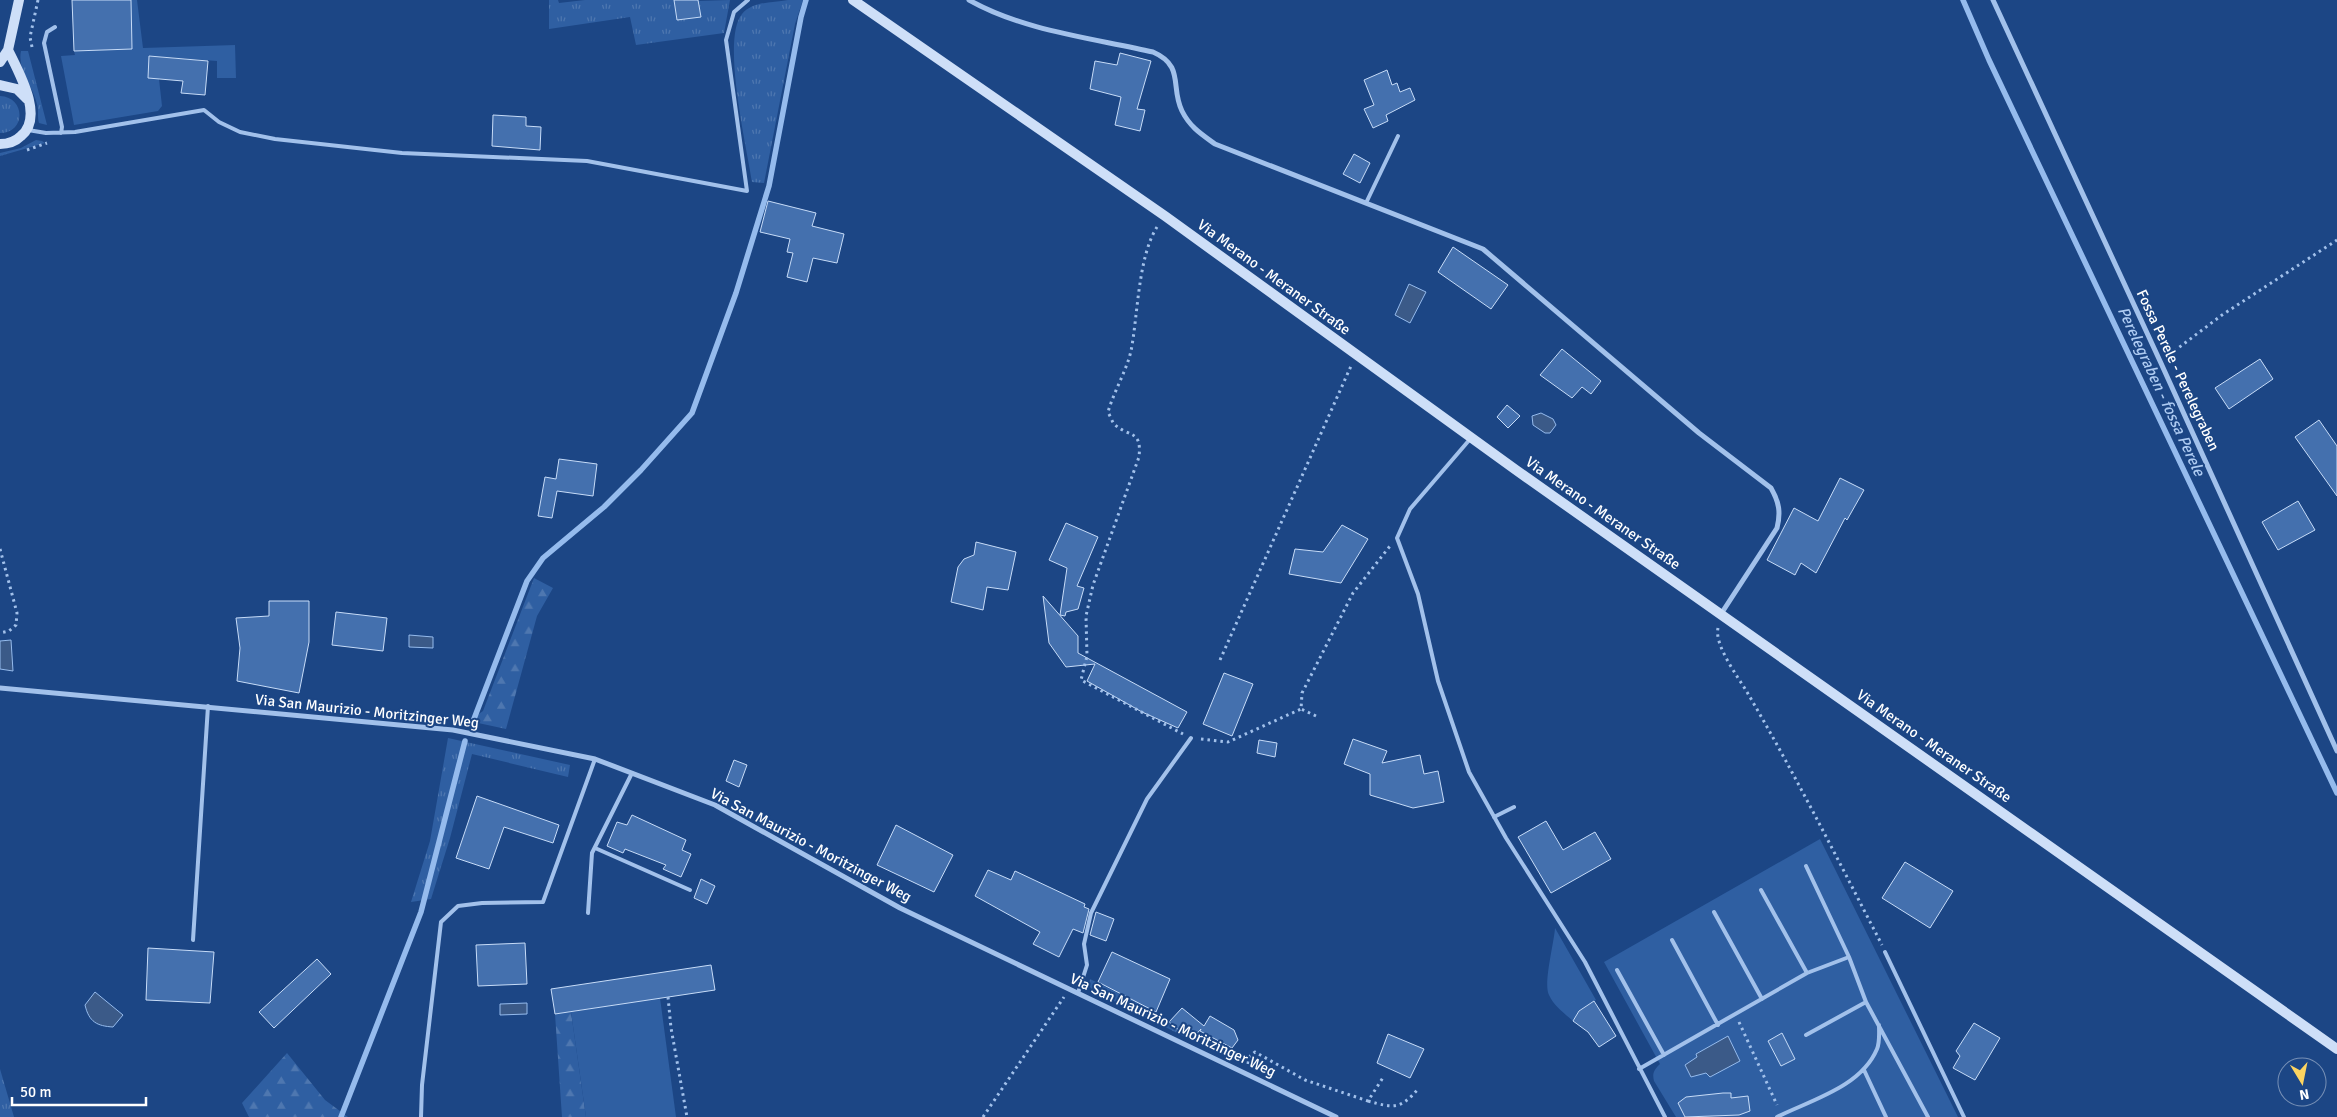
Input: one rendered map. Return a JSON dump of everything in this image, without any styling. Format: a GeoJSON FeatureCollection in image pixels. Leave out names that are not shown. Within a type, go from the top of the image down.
{"type":"FeatureCollection","features":[{"type":"Feature","properties":{"kind":"main road"},"geometry":{"type":"LineString","coordinates":[[0,62],[8,50],[19,0]]}},
{"type":"Feature","properties":{"kind":"main road","name":"Via Merano - Meraner Straße"},"geometry":{"type":"LineString","coordinates":[[853,0],[1164,216],[1471,438],[2337,1049]]}},
{"type":"Feature","properties":{"kind":"main road"},"geometry":{"type":"LineString","coordinates":[[0,144],[17,140],[28,129],[32,116],[21,78],[8,50]]}},
{"type":"Feature","properties":{"kind":"main road"},"geometry":{"type":"LineString","coordinates":[[0,85],[12,87],[21,92],[30,107]]}},
{"type":"Feature","properties":{"kind":"street"},"geometry":{"type":"LineString","coordinates":[[969,0],[988,11],[1016,22],[1153,52],[1166,57],[1173,68],[1181,109],[1191,127],[1215,144],[1483,249],[1699,433],[1771,488],[1778,500],[1780,516],[1776,528],[1721,614]]}},
{"type":"Feature","properties":{"kind":"street","name":"Fossa Perele - Perelegraben"},"geometry":{"type":"LineString","coordinates":[[1993,0],[2337,751]]}},
{"type":"Feature","properties":{"kind":"street","name":"Via San Maurizio - Moritzinger Weg"},"geometry":{"type":"LineString","coordinates":[[0,688],[453,730],[595,759],[715,805],[900,908],[1247,1072],[1336,1117]]}},
{"type":"Feature","properties":{"kind":"lane"},"geometry":{"type":"LineString","coordinates":[[28,129],[61,133],[204,110],[219,122],[240,132],[275,139],[402,153],[587,161],[748,191],[726,40],[734,12],[748,0]]}},
{"type":"Feature","properties":{"kind":"lane"},"geometry":{"type":"LineString","coordinates":[[56,27],[47,32],[44,43],[62,127],[61,133]]}},
{"type":"Feature","properties":{"kind":"lane"},"geometry":{"type":"LineString","coordinates":[[1366,203],[1398,136]]}},
{"type":"Feature","properties":{"kind":"lane"},"geometry":{"type":"LineString","coordinates":[[1471,438],[1410,509],[1397,538],[1418,594],[1438,682],[1466,763],[1494,817],[1584,962],[1665,1117]]}},
{"type":"Feature","properties":{"kind":"lane"},"geometry":{"type":"LineString","coordinates":[[193,940],[208,706]]}},
{"type":"Feature","properties":{"kind":"lane"},"geometry":{"type":"LineString","coordinates":[[1078,993],[1086,965],[1084,944],[1090,913],[1147,799],[1192,738]]}},
{"type":"Feature","properties":{"kind":"lane"},"geometry":{"type":"LineString","coordinates":[[421,1117],[422,1085],[441,922],[458,906],[482,903],[543,902],[595,759]]}},
{"type":"Feature","properties":{"kind":"lane"},"geometry":{"type":"LineString","coordinates":[[588,913],[592,853],[632,773]]}},
{"type":"Feature","properties":{"kind":"lane"},"geometry":{"type":"LineString","coordinates":[[1494,817],[1514,806]]}},
{"type":"Feature","properties":{"kind":"lane"},"geometry":{"type":"LineString","coordinates":[[595,848],[690,890]]}},
{"type":"Feature","properties":{"kind":"lane"},"geometry":{"type":"LineString","coordinates":[[1806,866],[1849,957],[1866,1002],[1928,1117]]}},
{"type":"Feature","properties":{"kind":"lane"},"geometry":{"type":"LineString","coordinates":[[1761,890],[1806,973]]}},
{"type":"Feature","properties":{"kind":"lane"},"geometry":{"type":"LineString","coordinates":[[1714,912],[1762,999]]}},
{"type":"Feature","properties":{"kind":"lane"},"geometry":{"type":"LineString","coordinates":[[1672,940],[1718,1024]]}},
{"type":"Feature","properties":{"kind":"lane"},"geometry":{"type":"LineString","coordinates":[[1885,952],[1964,1117]]}},
{"type":"Feature","properties":{"kind":"lane"},"geometry":{"type":"LineString","coordinates":[[1639,1069],[1806,973],[1849,957]]}},
{"type":"Feature","properties":{"kind":"lane"},"geometry":{"type":"LineString","coordinates":[[1617,970],[1664,1056]]}},
{"type":"Feature","properties":{"kind":"lane"},"geometry":{"type":"LineString","coordinates":[[1806,1035],[1866,1002]]}},
{"type":"Feature","properties":{"kind":"lane"},"geometry":{"type":"LineString","coordinates":[[1777,1117],[1847,1083],[1864,1070],[1878,1047],[1879,1023]]}},
{"type":"Feature","properties":{"kind":"lane"},"geometry":{"type":"LineString","coordinates":[[1864,1070],[1886,1117]]}},
{"type":"Feature","properties":{"kind":"path"},"geometry":{"type":"LineString","coordinates":[[1164,216],[1152,236],[1141,280],[1130,352],[1108,412],[1114,424],[1135,435],[1140,445],[1139,457],[1093,585],[1086,616],[1088,656],[1081,680],[1192,738],[1228,742],[1301,709],[1316,716]]}},
{"type":"Feature","properties":{"kind":"path"},"geometry":{"type":"LineString","coordinates":[[2160,361],[2222,315],[2337,240]]}},
{"type":"Feature","properties":{"kind":"path"},"geometry":{"type":"LineString","coordinates":[[1220,660],[1347,373],[1357,355]]}},
{"type":"Feature","properties":{"kind":"path"},"geometry":{"type":"LineString","coordinates":[[1301,709],[1302,693],[1353,593],[1397,538]]}},
{"type":"Feature","properties":{"kind":"path"},"geometry":{"type":"LineString","coordinates":[[0,549],[17,613],[16,625],[9,631],[0,633]]}},
{"type":"Feature","properties":{"kind":"path"},"geometry":{"type":"LineString","coordinates":[[1721,614],[1716,634],[1723,650],[1806,800],[1885,952]]}},
{"type":"Feature","properties":{"kind":"path"},"geometry":{"type":"LineString","coordinates":[[983,1117],[1069,989]]}},
{"type":"Feature","properties":{"kind":"path"},"geometry":{"type":"LineString","coordinates":[[668,997],[671,1028],[686,1117]]}},
{"type":"Feature","properties":{"kind":"path"},"geometry":{"type":"LineString","coordinates":[[1735,1015],[1778,1103],[1776,1110]]}},
{"type":"Feature","properties":{"kind":"path"},"geometry":{"type":"LineString","coordinates":[[1247,1072],[1249,1057],[1255,1052],[1304,1080],[1389,1107],[1407,1102],[1418,1089]]}},
{"type":"Feature","properties":{"kind":"path"},"geometry":{"type":"LineString","coordinates":[[1368,1101],[1384,1076]]}},
{"type":"Feature","properties":{"kind":"green space"},"geometry":{"type":"Polygon","coordinates":[[[131,0],[137,0],[143,48],[235,45],[236,78],[217,78],[217,61],[150,56],[159,79],[162,106],[158,111],[74,125],[61,56],[75,55],[74,51],[132,49],[131,0]]]}},
{"type":"Feature","properties":{"kind":"green space"},"geometry":{"type":"Polygon","coordinates":[[[549,0],[558,0],[559,3],[585,0],[674,0],[677,20],[700,17],[698,1],[730,0],[724,33],[636,45],[630,17],[549,29],[549,0]]]}},
{"type":"Feature","properties":{"kind":"green space"},"geometry":{"type":"Polygon","coordinates":[[[803,0],[795,24],[764,183],[752,182],[737,95],[734,46],[736,27],[746,10],[763,3],[803,0]]]}},
{"type":"Feature","properties":{"kind":"green space"},"geometry":{"type":"Polygon","coordinates":[[[21,51],[28,51],[47,125],[39,123],[38,106],[21,65],[21,51]]]}},
{"type":"Feature","properties":{"kind":"green space"},"geometry":{"type":"Polygon","coordinates":[[[0,96],[15,102],[20,115],[15,127],[0,133],[0,96]]]}},
{"type":"Feature","properties":{"kind":"green space"},"geometry":{"type":"Polygon","coordinates":[[[36,140],[45,143],[0,156],[0,153],[21,148],[36,140]]]}},
{"type":"Feature","properties":{"kind":"green space"},"geometry":{"type":"Polygon","coordinates":[[[534,578],[553,588],[537,616],[506,729],[469,721],[483,711],[534,578]]]}},
{"type":"Feature","properties":{"kind":"green space"},"geometry":{"type":"Polygon","coordinates":[[[448,738],[570,765],[568,777],[472,754],[450,838],[431,899],[411,902],[430,841],[448,738]]]}},
{"type":"Feature","properties":{"kind":"green space"},"geometry":{"type":"Polygon","coordinates":[[[1820,839],[1958,1117],[1676,1117],[1654,1081],[1654,1072],[1660,1064],[1604,962],[1820,839]]]}},
{"type":"Feature","properties":{"kind":"green space"},"geometry":{"type":"Polygon","coordinates":[[[1555,928],[1596,1000],[1579,1011],[1573,1021],[1554,1003],[1547,990],[1555,928]]]}},
{"type":"Feature","properties":{"kind":"green space"},"geometry":{"type":"Polygon","coordinates":[[[1090,979],[1156,1012],[1191,1040],[1092,990],[1089,985],[1090,979]]]}},
{"type":"Feature","properties":{"kind":"green space"},"geometry":{"type":"Polygon","coordinates":[[[660,998],[676,1117],[586,1117],[571,1012],[660,998]]]}},
{"type":"Feature","properties":{"kind":"green space"},"geometry":{"type":"Polygon","coordinates":[[[571,1012],[586,1117],[562,1117],[555,1014],[571,1012]]]}},
{"type":"Feature","properties":{"kind":"green space"},"geometry":{"type":"Polygon","coordinates":[[[287,1053],[325,1100],[348,1117],[249,1117],[242,1103],[287,1053]]]}},
{"type":"Feature","properties":{"kind":"green space"},"geometry":{"type":"Polygon","coordinates":[[[0,1069],[14,1117],[0,1117],[0,1069]]]}},
{"type":"Feature","properties":{"kind":"shaded area"},"geometry":{"type":"Polygon","coordinates":[[[1409,284],[1426,292],[1410,323],[1395,315],[1409,284]]]}},
{"type":"Feature","properties":{"kind":"shaded area"},"geometry":{"type":"Polygon","coordinates":[[[1541,413],[1553,419],[1556,425],[1550,433],[1545,433],[1533,425],[1532,416],[1541,413]]]}},
{"type":"Feature","properties":{"kind":"shaded area"},"geometry":{"type":"Polygon","coordinates":[[[409,635],[433,637],[433,648],[409,647],[409,635]]]}},
{"type":"Feature","properties":{"kind":"shaded area"},"geometry":{"type":"Polygon","coordinates":[[[11,640],[13,671],[0,669],[0,641],[11,640]]]}},
{"type":"Feature","properties":{"kind":"shaded area"},"geometry":{"type":"Polygon","coordinates":[[[95,992],[123,1015],[113,1027],[102,1026],[91,1019],[85,1005],[95,992]]]}},
{"type":"Feature","properties":{"kind":"shaded area"},"geometry":{"type":"Polygon","coordinates":[[[527,1003],[527,1014],[500,1015],[500,1004],[527,1003]]]}},
{"type":"Feature","properties":{"kind":"shaded area"},"geometry":{"type":"Polygon","coordinates":[[[1728,1036],[1740,1061],[1710,1077],[1706,1073],[1691,1077],[1685,1065],[1697,1057],[1696,1054],[1728,1036]]]}},
{"type":"Feature","properties":{"kind":"building"},"geometry":{"type":"Polygon","coordinates":[[[72,0],[131,0],[132,49],[74,51],[72,0]]]}},
{"type":"Feature","properties":{"kind":"building"},"geometry":{"type":"Polygon","coordinates":[[[674,0],[698,0],[701,17],[677,20],[674,0]]]}},
{"type":"Feature","properties":{"kind":"building"},"geometry":{"type":"Polygon","coordinates":[[[1120,53],[1151,61],[1137,109],[1145,110],[1140,131],[1115,125],[1121,97],[1090,89],[1095,61],[1117,65],[1120,53]]]}},
{"type":"Feature","properties":{"kind":"building"},"geometry":{"type":"Polygon","coordinates":[[[149,56],[208,61],[205,95],[181,93],[183,81],[148,78],[149,56]]]}},
{"type":"Feature","properties":{"kind":"building"},"geometry":{"type":"Polygon","coordinates":[[[1387,70],[1392,85],[1397,83],[1400,92],[1410,88],[1415,100],[1386,115],[1388,121],[1373,128],[1364,109],[1374,105],[1364,80],[1387,70]]]}},
{"type":"Feature","properties":{"kind":"building"},"geometry":{"type":"Polygon","coordinates":[[[493,115],[526,117],[526,126],[541,127],[540,150],[492,146],[493,115]]]}},
{"type":"Feature","properties":{"kind":"building"},"geometry":{"type":"Polygon","coordinates":[[[1354,154],[1370,163],[1360,183],[1343,174],[1354,154]]]}},
{"type":"Feature","properties":{"kind":"building"},"geometry":{"type":"Polygon","coordinates":[[[768,201],[816,213],[812,226],[844,234],[837,263],[813,258],[807,282],[787,277],[793,253],[787,252],[790,239],[760,232],[768,201]]]}},
{"type":"Feature","properties":{"kind":"building"},"geometry":{"type":"Polygon","coordinates":[[[1453,247],[1508,285],[1491,309],[1438,272],[1453,247]]]}},
{"type":"Feature","properties":{"kind":"building"},"geometry":{"type":"Polygon","coordinates":[[[1562,349],[1601,381],[1591,394],[1582,387],[1572,398],[1540,375],[1562,349]]]}},
{"type":"Feature","properties":{"kind":"building"},"geometry":{"type":"Polygon","coordinates":[[[2260,359],[2273,379],[2229,409],[2215,388],[2260,359]]]}},
{"type":"Feature","properties":{"kind":"building"},"geometry":{"type":"Polygon","coordinates":[[[1507,405],[1520,416],[1508,428],[1497,417],[1507,405]]]}},
{"type":"Feature","properties":{"kind":"building"},"geometry":{"type":"Polygon","coordinates":[[[2319,420],[2337,446],[2337,496],[2295,437],[2319,420]]]}},
{"type":"Feature","properties":{"kind":"building"},"geometry":{"type":"Polygon","coordinates":[[[559,459],[597,464],[593,496],[557,491],[552,518],[538,516],[545,477],[556,479],[559,459]]]}},
{"type":"Feature","properties":{"kind":"building"},"geometry":{"type":"Polygon","coordinates":[[[1840,478],[1864,490],[1847,520],[1845,518],[1816,573],[1801,563],[1795,575],[1767,560],[1794,508],[1818,521],[1840,478]]]}},
{"type":"Feature","properties":{"kind":"building"},"geometry":{"type":"Polygon","coordinates":[[[2298,501],[2315,530],[2278,550],[2262,522],[2298,501]]]}},
{"type":"Feature","properties":{"kind":"building"},"geometry":{"type":"Polygon","coordinates":[[[1066,523],[1098,537],[1077,586],[1084,588],[1078,609],[1066,612],[1065,616],[1060,615],[1067,568],[1049,560],[1066,523]]]}},
{"type":"Feature","properties":{"kind":"building"},"geometry":{"type":"Polygon","coordinates":[[[1342,525],[1368,539],[1341,583],[1289,574],[1295,549],[1323,552],[1342,525]]]}},
{"type":"Feature","properties":{"kind":"building"},"geometry":{"type":"Polygon","coordinates":[[[976,542],[1016,552],[1008,590],[987,587],[983,610],[951,602],[958,567],[964,559],[974,555],[976,542]]]}},
{"type":"Feature","properties":{"kind":"building"},"geometry":{"type":"Polygon","coordinates":[[[1043,596],[1078,636],[1078,653],[1187,712],[1178,728],[1142,712],[1087,681],[1095,664],[1066,667],[1049,643],[1043,596]]]}},
{"type":"Feature","properties":{"kind":"building"},"geometry":{"type":"Polygon","coordinates":[[[269,601],[309,601],[309,642],[299,693],[237,681],[240,648],[236,618],[269,616],[269,601]]]}},
{"type":"Feature","properties":{"kind":"building"},"geometry":{"type":"Polygon","coordinates":[[[336,612],[387,618],[383,651],[332,645],[336,612]]]}},
{"type":"Feature","properties":{"kind":"building"},"geometry":{"type":"Polygon","coordinates":[[[1224,673],[1253,684],[1232,736],[1203,724],[1224,673]]]}},
{"type":"Feature","properties":{"kind":"building"},"geometry":{"type":"Polygon","coordinates":[[[1353,739],[1387,751],[1382,763],[1420,755],[1424,774],[1438,771],[1444,802],[1413,808],[1370,795],[1370,774],[1344,764],[1353,739]]]}},
{"type":"Feature","properties":{"kind":"building"},"geometry":{"type":"Polygon","coordinates":[[[1259,740],[1277,743],[1275,757],[1257,753],[1259,740]]]}},
{"type":"Feature","properties":{"kind":"building"},"geometry":{"type":"Polygon","coordinates":[[[734,760],[747,765],[739,787],[726,781],[734,760]]]}},
{"type":"Feature","properties":{"kind":"building"},"geometry":{"type":"Polygon","coordinates":[[[477,796],[559,825],[553,843],[504,827],[489,869],[456,858],[477,796]]]}},
{"type":"Feature","properties":{"kind":"building"},"geometry":{"type":"Polygon","coordinates":[[[632,815],[686,840],[682,850],[691,854],[681,877],[663,869],[666,865],[625,849],[623,853],[607,846],[617,822],[627,825],[632,815]]]}},
{"type":"Feature","properties":{"kind":"building"},"geometry":{"type":"Polygon","coordinates":[[[1546,821],[1563,850],[1595,832],[1611,859],[1551,893],[1518,837],[1546,821]]]}},
{"type":"Feature","properties":{"kind":"building"},"geometry":{"type":"Polygon","coordinates":[[[896,825],[953,855],[934,892],[877,865],[896,825]]]}},
{"type":"Feature","properties":{"kind":"building"},"geometry":{"type":"Polygon","coordinates":[[[1905,862],[1953,891],[1930,928],[1882,898],[1905,862]]]}},
{"type":"Feature","properties":{"kind":"building"},"geometry":{"type":"Polygon","coordinates":[[[988,870],[1011,880],[1015,871],[1085,904],[1084,907],[1089,909],[1083,933],[1073,929],[1059,957],[1033,944],[1040,932],[975,896],[988,870]]]}},
{"type":"Feature","properties":{"kind":"building"},"geometry":{"type":"Polygon","coordinates":[[[701,879],[715,886],[707,904],[694,898],[701,879]]]}},
{"type":"Feature","properties":{"kind":"building"},"geometry":{"type":"Polygon","coordinates":[[[1096,912],[1114,919],[1106,941],[1090,935],[1096,912]]]}},
{"type":"Feature","properties":{"kind":"building"},"geometry":{"type":"Polygon","coordinates":[[[525,943],[527,984],[478,986],[476,945],[525,943]]]}},
{"type":"Feature","properties":{"kind":"building"},"geometry":{"type":"Polygon","coordinates":[[[148,948],[214,952],[210,1003],[146,1000],[148,948]]]}},
{"type":"Feature","properties":{"kind":"building"},"geometry":{"type":"Polygon","coordinates":[[[1112,952],[1170,979],[1156,1012],[1098,982],[1112,952]]]}},
{"type":"Feature","properties":{"kind":"building"},"geometry":{"type":"Polygon","coordinates":[[[317,959],[331,974],[274,1028],[259,1012],[317,959]]]}},
{"type":"Feature","properties":{"kind":"building"},"geometry":{"type":"Polygon","coordinates":[[[711,965],[715,990],[555,1014],[551,989],[711,965]]]}},
{"type":"Feature","properties":{"kind":"building"},"geometry":{"type":"Polygon","coordinates":[[[1594,1001],[1616,1036],[1599,1047],[1588,1032],[1573,1021],[1579,1011],[1594,1001]]]}},
{"type":"Feature","properties":{"kind":"building"},"geometry":{"type":"Polygon","coordinates":[[[1182,1008],[1204,1026],[1210,1016],[1234,1030],[1238,1040],[1232,1048],[1200,1031],[1201,1029],[1191,1040],[1169,1022],[1182,1008]]]}},
{"type":"Feature","properties":{"kind":"building"},"geometry":{"type":"Polygon","coordinates":[[[1974,1023],[2000,1038],[1975,1080],[1953,1068],[1960,1056],[1956,1051],[1974,1023]]]}},
{"type":"Feature","properties":{"kind":"building"},"geometry":{"type":"Polygon","coordinates":[[[1782,1033],[1795,1059],[1781,1066],[1768,1041],[1782,1033]]]}},
{"type":"Feature","properties":{"kind":"building"},"geometry":{"type":"Polygon","coordinates":[[[1388,1034],[1424,1049],[1410,1078],[1377,1063],[1388,1034]]]}},
{"type":"Feature","properties":{"kind":"building"},"geometry":{"type":"Polygon","coordinates":[[[1731,1093],[1731,1098],[1748,1096],[1750,1111],[1739,1115],[1685,1117],[1678,1103],[1686,1097],[1731,1093]]]}},
{"type":"Feature","properties":{"kind":"waterway"},"geometry":{"type":"LineString","coordinates":[[472,724],[527,581],[543,558],[604,507],[641,470],[692,413],[736,293],[769,186],[801,17],[806,0]]}},
{"type":"Feature","properties":{"kind":"waterway","name":"Perelegraben - fossa Perele"},"geometry":{"type":"LineString","coordinates":[[1963,0],[1989,60],[2337,793]]}},
{"type":"Feature","properties":{"kind":"waterway"},"geometry":{"type":"LineString","coordinates":[[341,1117],[421,912],[465,741]]}}]}
